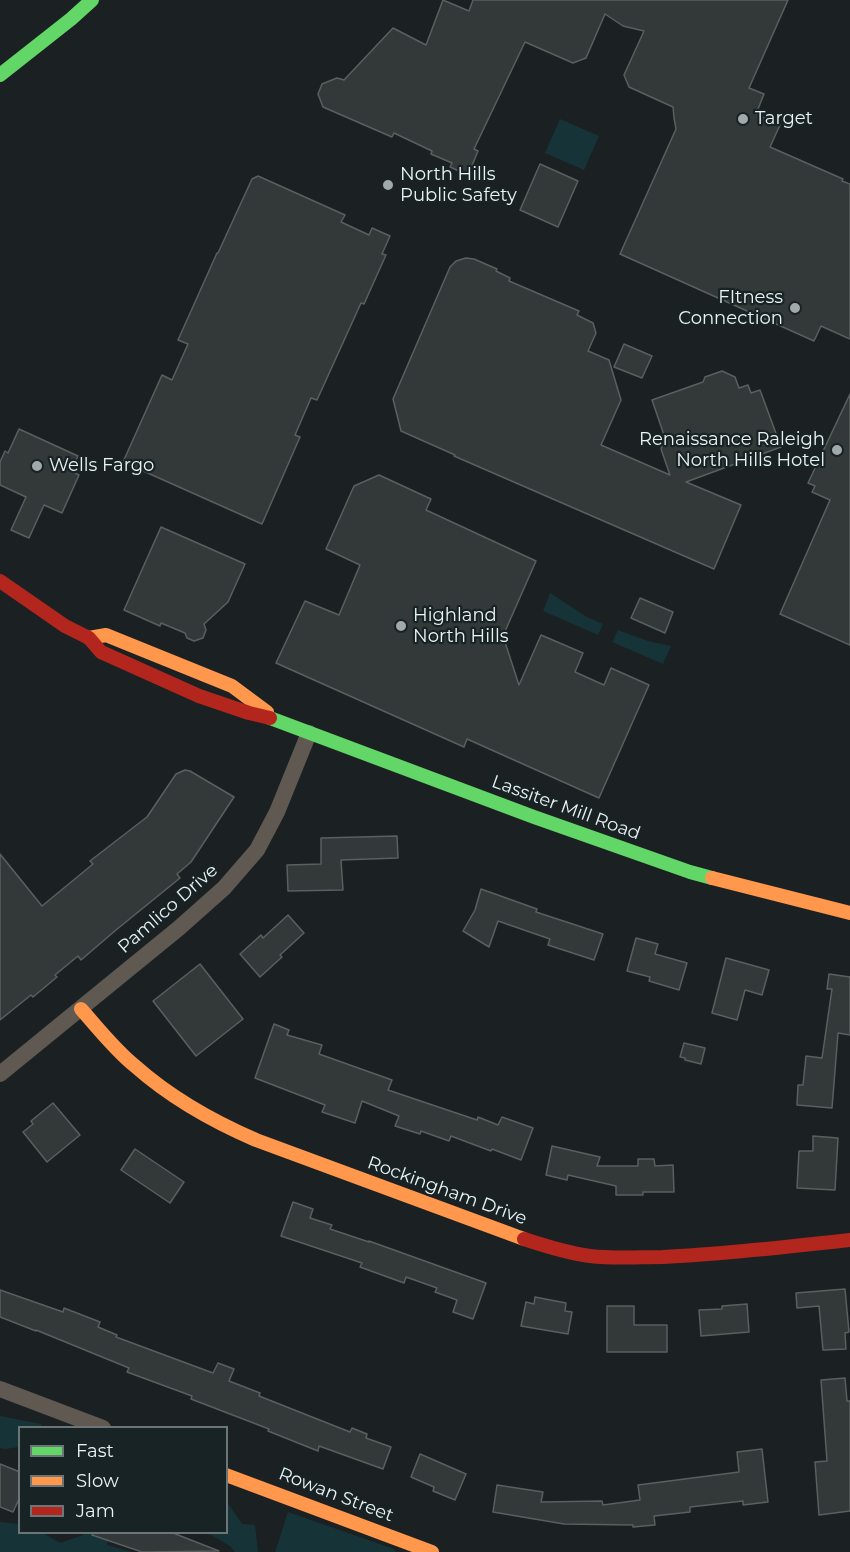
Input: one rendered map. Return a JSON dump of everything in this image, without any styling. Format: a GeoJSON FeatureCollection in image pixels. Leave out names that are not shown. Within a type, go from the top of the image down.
{"type":"FeatureCollection","features":[{"type":"Feature","properties":{"kind":"main road"},"geometry":{"type":"LineString","coordinates":[[0,75],[92,0]]}},
{"type":"Feature","properties":{"kind":"main road","name":"Lassiter Mill Road"},"geometry":{"type":"LineString","coordinates":[[0,581],[65,626],[89,638],[101,652],[188,691],[249,713],[276,718]]}},
{"type":"Feature","properties":{"kind":"main road","name":"Lassiter Mill Road"},"geometry":{"type":"LineString","coordinates":[[89,638],[106,635],[232,686],[276,718],[309,733],[534,817],[690,872],[850,913]]}},
{"type":"Feature","properties":{"kind":"main road","name":"Rockingham Drive"},"geometry":{"type":"LineString","coordinates":[[81,1009],[133,1065],[174,1097],[226,1127],[541,1245],[590,1256],[622,1258],[745,1251],[850,1240]]}},
{"type":"Feature","properties":{"kind":"main road","name":"Rowan Street"},"geometry":{"type":"LineString","coordinates":[[228,1476],[432,1552]]}},
{"type":"Feature","properties":{"kind":"street","name":"Pamlico Drive"},"geometry":{"type":"LineString","coordinates":[[0,1074],[179,928],[224,888],[257,850],[277,812],[309,733]]}},
{"type":"Feature","properties":{"kind":"street"},"geometry":{"type":"LineString","coordinates":[[0,1389],[98,1426]]}},
{"type":"Feature","properties":{"kind":"shaded area"},"geometry":{"type":"Polygon","coordinates":[[[560,119],[599,136],[584,170],[545,153],[560,119]]]}},
{"type":"Feature","properties":{"kind":"shaded area"},"geometry":{"type":"Polygon","coordinates":[[[550,593],[587,617],[603,624],[598,635],[543,611],[550,593]]]}},
{"type":"Feature","properties":{"kind":"shaded area"},"geometry":{"type":"Polygon","coordinates":[[[618,630],[648,641],[671,646],[663,664],[612,642],[618,630]]]}},
{"type":"Feature","properties":{"kind":"shaded area"},"geometry":{"type":"Polygon","coordinates":[[[0,1416],[41,1424],[41,1426],[18,1426],[18,1447],[0,1448],[0,1416]]]}},
{"type":"Feature","properties":{"kind":"shaded area"},"geometry":{"type":"Polygon","coordinates":[[[228,1503],[242,1524],[255,1525],[258,1552],[235,1552],[230,1546],[210,1534],[228,1534],[228,1503]]]}},
{"type":"Feature","properties":{"kind":"shaded area"},"geometry":{"type":"Polygon","coordinates":[[[288,1512],[394,1549],[396,1552],[275,1552],[288,1512]]]}},
{"type":"Feature","properties":{"kind":"shaded area"},"geometry":{"type":"Polygon","coordinates":[[[0,1522],[18,1524],[18,1534],[45,1534],[60,1543],[85,1534],[108,1534],[107,1545],[132,1552],[0,1552],[0,1522]]]}},
{"type":"Feature","properties":{"kind":"building"},"geometry":{"type":"Polygon","coordinates":[[[443,0],[469,11],[473,0],[788,0],[749,88],[764,94],[756,114],[780,125],[770,147],[850,184],[850,339],[821,326],[814,341],[620,254],[676,129],[673,107],[629,87],[624,75],[644,31],[623,26],[605,14],[586,58],[573,63],[525,42],[474,149],[478,151],[468,175],[450,167],[452,163],[431,154],[432,151],[394,133],[392,137],[323,107],[318,94],[322,84],[337,78],[344,80],[393,28],[426,45],[443,0]]]}},
{"type":"Feature","properties":{"kind":"building"},"geometry":{"type":"Polygon","coordinates":[[[540,164],[578,181],[558,227],[520,210],[540,164]]]}},
{"type":"Feature","properties":{"kind":"building"},"geometry":{"type":"Polygon","coordinates":[[[258,176],[345,215],[341,222],[369,235],[372,228],[390,236],[382,254],[386,255],[364,304],[361,303],[317,400],[311,398],[295,435],[300,437],[262,524],[123,462],[162,375],[172,380],[188,344],[178,340],[252,179],[258,176]]]}},
{"type":"Feature","properties":{"kind":"building"},"geometry":{"type":"Polygon","coordinates":[[[466,258],[497,269],[496,271],[510,278],[509,281],[579,311],[577,315],[593,323],[596,333],[588,351],[609,360],[621,400],[601,445],[670,475],[661,449],[665,438],[652,400],[703,382],[705,377],[722,371],[735,377],[739,388],[748,385],[751,393],[760,390],[781,447],[686,482],[741,505],[714,569],[401,431],[393,399],[450,267],[456,261],[466,258]]]}},
{"type":"Feature","properties":{"kind":"building"},"geometry":{"type":"Polygon","coordinates":[[[624,344],[652,356],[642,378],[614,367],[624,344]]]}},
{"type":"Feature","properties":{"kind":"building"},"geometry":{"type":"Polygon","coordinates":[[[850,394],[850,645],[780,614],[830,500],[812,492],[815,486],[808,483],[850,394]]]}},
{"type":"Feature","properties":{"kind":"building"},"geometry":{"type":"Polygon","coordinates":[[[19,429],[78,456],[71,471],[79,475],[62,513],[44,505],[29,538],[11,530],[26,497],[0,485],[0,462],[5,451],[8,453],[19,429]]]}},
{"type":"Feature","properties":{"kind":"building"},"geometry":{"type":"Polygon","coordinates":[[[379,475],[431,499],[426,510],[536,561],[503,636],[519,685],[541,635],[583,653],[575,672],[604,685],[611,668],[649,685],[599,798],[467,739],[464,747],[276,663],[305,601],[339,615],[360,565],[326,549],[354,486],[379,475]]]}},
{"type":"Feature","properties":{"kind":"building"},"geometry":{"type":"Polygon","coordinates":[[[161,527],[245,564],[228,602],[204,624],[206,630],[203,638],[194,641],[187,638],[185,633],[161,623],[160,626],[124,610],[161,527]]]}},
{"type":"Feature","properties":{"kind":"building"},"geometry":{"type":"Polygon","coordinates":[[[640,598],[673,612],[665,633],[631,618],[640,598]]]}},
{"type":"Feature","properties":{"kind":"building"},"geometry":{"type":"Polygon","coordinates":[[[185,770],[234,797],[191,862],[177,874],[180,878],[81,960],[78,956],[33,997],[31,995],[0,1020],[0,854],[42,906],[93,864],[90,861],[147,817],[176,774],[185,770]]]}},
{"type":"Feature","properties":{"kind":"building"},"geometry":{"type":"Polygon","coordinates":[[[397,836],[398,858],[341,860],[343,890],[288,891],[287,865],[321,864],[321,838],[397,836]]]}},
{"type":"Feature","properties":{"kind":"building"},"geometry":{"type":"Polygon","coordinates":[[[481,889],[537,909],[536,912],[603,934],[594,960],[548,945],[550,939],[498,921],[489,947],[463,931],[475,910],[481,889]]]}},
{"type":"Feature","properties":{"kind":"building"},"geometry":{"type":"Polygon","coordinates":[[[288,915],[304,933],[260,977],[240,954],[261,935],[263,938],[288,915]]]}},
{"type":"Feature","properties":{"kind":"building"},"geometry":{"type":"Polygon","coordinates":[[[636,938],[658,944],[655,954],[687,963],[679,990],[649,981],[650,977],[627,971],[636,938]]]}},
{"type":"Feature","properties":{"kind":"building"},"geometry":{"type":"Polygon","coordinates":[[[726,958],[769,970],[762,995],[745,990],[737,1020],[712,1013],[726,958]]]}},
{"type":"Feature","properties":{"kind":"building"},"geometry":{"type":"Polygon","coordinates":[[[200,964],[243,1019],[196,1056],[153,1001],[200,964]]]}},
{"type":"Feature","properties":{"kind":"building"},"geometry":{"type":"Polygon","coordinates":[[[829,974],[850,977],[850,1035],[838,1033],[832,1108],[797,1105],[798,1085],[803,1085],[806,1056],[822,1058],[832,989],[827,989],[829,974]]]}},
{"type":"Feature","properties":{"kind":"building"},"geometry":{"type":"Polygon","coordinates":[[[274,1024],[289,1030],[287,1035],[322,1045],[319,1054],[392,1080],[388,1090],[477,1120],[478,1117],[498,1125],[502,1117],[533,1128],[521,1160],[451,1136],[449,1141],[421,1131],[420,1134],[395,1126],[399,1116],[362,1101],[355,1123],[322,1112],[325,1105],[255,1078],[274,1024]]]}},
{"type":"Feature","properties":{"kind":"building"},"geometry":{"type":"Polygon","coordinates":[[[684,1043],[705,1048],[701,1064],[680,1057],[684,1043]]]}},
{"type":"Feature","properties":{"kind":"building"},"geometry":{"type":"Polygon","coordinates":[[[53,1103],[80,1135],[47,1162],[23,1132],[33,1124],[31,1121],[53,1103]]]}},
{"type":"Feature","properties":{"kind":"building"},"geometry":{"type":"Polygon","coordinates":[[[813,1136],[838,1138],[835,1190],[797,1188],[799,1151],[813,1151],[813,1136]]]}},
{"type":"Feature","properties":{"kind":"building"},"geometry":{"type":"Polygon","coordinates":[[[552,1146],[600,1157],[597,1166],[638,1166],[638,1159],[654,1159],[655,1166],[673,1165],[674,1192],[616,1195],[616,1186],[568,1175],[567,1180],[546,1175],[552,1146]]]}},
{"type":"Feature","properties":{"kind":"building"},"geometry":{"type":"Polygon","coordinates":[[[135,1149],[184,1182],[170,1203],[121,1170],[135,1149]]]}},
{"type":"Feature","properties":{"kind":"building"},"geometry":{"type":"Polygon","coordinates":[[[293,1202],[313,1209],[310,1218],[332,1225],[330,1229],[486,1283],[473,1319],[453,1312],[457,1300],[435,1292],[437,1288],[406,1277],[404,1283],[360,1267],[362,1263],[281,1236],[293,1202]]]}},
{"type":"Feature","properties":{"kind":"building"},"geometry":{"type":"Polygon","coordinates":[[[845,1289],[849,1332],[845,1333],[846,1349],[823,1350],[819,1306],[797,1308],[796,1293],[845,1289]]]}},
{"type":"Feature","properties":{"kind":"building"},"geometry":{"type":"Polygon","coordinates":[[[0,1290],[63,1312],[64,1308],[100,1322],[98,1327],[117,1335],[116,1337],[213,1373],[218,1363],[234,1369],[229,1381],[260,1393],[259,1396],[350,1432],[352,1428],[367,1434],[366,1438],[391,1447],[383,1469],[319,1446],[318,1451],[191,1399],[192,1396],[127,1372],[129,1368],[0,1317],[0,1290]]]}},
{"type":"Feature","properties":{"kind":"building"},"geometry":{"type":"Polygon","coordinates":[[[535,1297],[566,1303],[565,1311],[572,1312],[568,1334],[521,1326],[526,1302],[534,1304],[535,1297]]]}},
{"type":"Feature","properties":{"kind":"building"},"geometry":{"type":"Polygon","coordinates":[[[747,1304],[749,1332],[701,1336],[699,1310],[722,1309],[722,1306],[747,1304]]]}},
{"type":"Feature","properties":{"kind":"building"},"geometry":{"type":"Polygon","coordinates":[[[607,1306],[634,1306],[634,1325],[667,1325],[667,1352],[607,1352],[607,1306]]]}},
{"type":"Feature","properties":{"kind":"building"},"geometry":{"type":"Polygon","coordinates":[[[845,1378],[847,1401],[850,1401],[850,1511],[819,1515],[815,1462],[827,1461],[821,1380],[845,1378]]]}},
{"type":"Feature","properties":{"kind":"building"},"geometry":{"type":"Polygon","coordinates":[[[762,1449],[768,1502],[743,1505],[743,1501],[690,1507],[690,1512],[654,1516],[655,1525],[633,1527],[633,1525],[564,1524],[493,1512],[497,1485],[543,1492],[541,1502],[602,1501],[603,1505],[640,1500],[638,1485],[739,1472],[737,1452],[762,1449]]]}},
{"type":"Feature","properties":{"kind":"building"},"geometry":{"type":"Polygon","coordinates":[[[420,1454],[466,1474],[455,1500],[433,1491],[434,1487],[411,1477],[420,1454]]]}},
{"type":"Feature","properties":{"kind":"building"},"geometry":{"type":"Polygon","coordinates":[[[0,1464],[18,1471],[18,1501],[13,1512],[0,1507],[0,1464]]]}},
{"type":"Feature","properties":{"kind":"building"},"geometry":{"type":"Polygon","coordinates":[[[176,1534],[219,1551],[142,1552],[92,1535],[176,1534]]]}},
{"type":"Feature","properties":{"kind":"traffic: fast"},"geometry":{"type":"LineString","coordinates":[[0,75],[92,0]]}},
{"type":"Feature","properties":{"kind":"traffic: fast"},"geometry":{"type":"LineString","coordinates":[[270,718],[534,817],[712,878]]}},
{"type":"Feature","properties":{"kind":"traffic: slow"},"geometry":{"type":"LineString","coordinates":[[89,638],[106,635],[232,686],[267,712]]}},
{"type":"Feature","properties":{"kind":"traffic: slow"},"geometry":{"type":"LineString","coordinates":[[712,878],[850,913]]}},
{"type":"Feature","properties":{"kind":"traffic: slow"},"geometry":{"type":"LineString","coordinates":[[81,1009],[107,1039],[149,1078],[192,1108],[224,1125],[256,1140],[524,1239]]}},
{"type":"Feature","properties":{"kind":"traffic: slow"},"geometry":{"type":"LineString","coordinates":[[228,1476],[432,1552]]}},
{"type":"Feature","properties":{"kind":"traffic: jam"},"geometry":{"type":"LineString","coordinates":[[0,581],[65,626],[89,638],[101,652],[199,696],[270,718]]}},
{"type":"Feature","properties":{"kind":"traffic: jam"},"geometry":{"type":"LineString","coordinates":[[524,1239],[573,1253],[617,1258],[710,1254],[850,1240]]}},
{"type":"Feature","properties":{"kind":"place","name":"Target"},"geometry":{"type":"Point","coordinates":[743,119]}},
{"type":"Feature","properties":{"kind":"place","name":"North Hills Public Safety"},"geometry":{"type":"Point","coordinates":[388,185]}},
{"type":"Feature","properties":{"kind":"place","name":"FItness Connection"},"geometry":{"type":"Point","coordinates":[795,308]}},
{"type":"Feature","properties":{"kind":"place","name":"Renaissance Raleigh North Hills Hotel"},"geometry":{"type":"Point","coordinates":[837,450]}},
{"type":"Feature","properties":{"kind":"place","name":"Wells Fargo"},"geometry":{"type":"Point","coordinates":[37,466]}},
{"type":"Feature","properties":{"kind":"place","name":"Highland North Hills"},"geometry":{"type":"Point","coordinates":[401,626]}}]}
